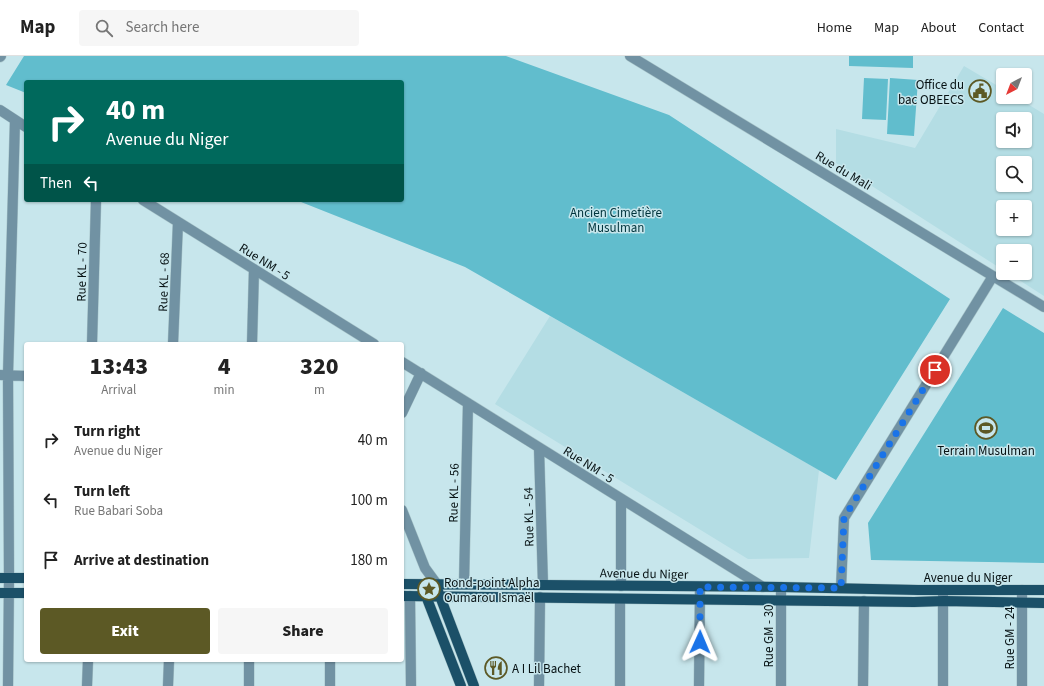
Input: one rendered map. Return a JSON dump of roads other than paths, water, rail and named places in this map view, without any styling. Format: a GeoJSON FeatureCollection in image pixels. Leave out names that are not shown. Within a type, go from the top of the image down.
{"type":"FeatureCollection","features":[{"type":"Feature","properties":{"kind":"main road"},"geometry":{"type":"LineString","coordinates":[[5,578],[24,578]]}},
{"type":"Feature","properties":{"kind":"main road","name":"Avenue du Niger"},"geometry":{"type":"LineString","coordinates":[[404,584],[436,583],[1044,590]]}},
{"type":"Feature","properties":{"kind":"main road"},"geometry":{"type":"LineString","coordinates":[[436,583],[474,686]]}},
{"type":"Feature","properties":{"kind":"main road"},"geometry":{"type":"LineString","coordinates":[[421,584],[461,686]]}},
{"type":"Feature","properties":{"kind":"main road"},"geometry":{"type":"LineString","coordinates":[[4,593],[24,593]]}},
{"type":"Feature","properties":{"kind":"main road","name":"Avenue du Niger"},"geometry":{"type":"LineString","coordinates":[[406,596],[1044,603]]}},
{"type":"Feature","properties":{"kind":"street","name":"Rue du Mali"},"geometry":{"type":"LineString","coordinates":[[630,56],[1044,307]]}},
{"type":"Feature","properties":{"kind":"street"},"geometry":{"type":"LineString","coordinates":[[0,110],[24,126]]}},
{"type":"Feature","properties":{"kind":"street"},"geometry":{"type":"LineString","coordinates":[[8,686],[4,593],[4,375],[15,120]]}},
{"type":"Feature","properties":{"kind":"street","name":"Rue KL - 70"},"geometry":{"type":"LineString","coordinates":[[92,342],[96,202]]}},
{"type":"Feature","properties":{"kind":"street","name":"Rue NM - 5"},"geometry":{"type":"LineString","coordinates":[[146,202],[371,342]]}},
{"type":"Feature","properties":{"kind":"street","name":"Rue KL - 68"},"geometry":{"type":"LineString","coordinates":[[174,342],[178,222]]}},
{"type":"Feature","properties":{"kind":"street"},"geometry":{"type":"LineString","coordinates":[[252,342],[254,269]]}},
{"type":"Feature","properties":{"kind":"street"},"geometry":{"type":"LineString","coordinates":[[841,588],[844,518],[993,276]]}},
{"type":"Feature","properties":{"kind":"street","name":"Rue NM - 5"},"geometry":{"type":"LineString","coordinates":[[404,363],[763,587]]}},
{"type":"Feature","properties":{"kind":"street"},"geometry":{"type":"LineString","coordinates":[[404,409],[421,373]]}},
{"type":"Feature","properties":{"kind":"street"},"geometry":{"type":"LineString","coordinates":[[4,375],[24,376]]}},
{"type":"Feature","properties":{"kind":"street","name":"Rue KL - 56"},"geometry":{"type":"LineString","coordinates":[[464,584],[468,403]]}},
{"type":"Feature","properties":{"kind":"street","name":"Rue KL - 54"},"geometry":{"type":"LineString","coordinates":[[539,448],[542,585]]}},
{"type":"Feature","properties":{"kind":"street"},"geometry":{"type":"LineString","coordinates":[[621,499],[621,586]]}},
{"type":"Feature","properties":{"kind":"street"},"geometry":{"type":"LineString","coordinates":[[404,515],[425,568],[436,583]]}},
{"type":"Feature","properties":{"kind":"street"},"geometry":{"type":"LineString","coordinates":[[421,584],[425,568]]}},
{"type":"Feature","properties":{"kind":"street"},"geometry":{"type":"LineString","coordinates":[[699,686],[700,587]]}},
{"type":"Feature","properties":{"kind":"street","name":"Rue GM - 30"},"geometry":{"type":"LineString","coordinates":[[781,587],[781,686]]}},
{"type":"Feature","properties":{"kind":"street"},"geometry":{"type":"LineString","coordinates":[[943,590],[943,686]]}},
{"type":"Feature","properties":{"kind":"street","name":"Rue GM - 24"},"geometry":{"type":"LineString","coordinates":[[1022,590],[1022,686]]}},
{"type":"Feature","properties":{"kind":"street"},"geometry":{"type":"LineString","coordinates":[[406,596],[411,686]]}},
{"type":"Feature","properties":{"kind":"street"},"geometry":{"type":"LineString","coordinates":[[539,686],[540,597]]}},
{"type":"Feature","properties":{"kind":"street"},"geometry":{"type":"LineString","coordinates":[[620,599],[620,686]]}},
{"type":"Feature","properties":{"kind":"street"},"geometry":{"type":"LineString","coordinates":[[863,686],[864,601]]}},
{"type":"Feature","properties":{"kind":"street"},"geometry":{"type":"LineString","coordinates":[[87,686],[88,662]]}},
{"type":"Feature","properties":{"kind":"street"},"geometry":{"type":"LineString","coordinates":[[168,662],[168,686]]}},
{"type":"Feature","properties":{"kind":"street"},"geometry":{"type":"LineString","coordinates":[[249,662],[249,686]]}},
{"type":"Feature","properties":{"kind":"street"},"geometry":{"type":"LineString","coordinates":[[330,662],[330,686]]}},
{"type":"Feature","properties":{"kind":"place","name":"Office du bac OBEECS"},"geometry":{"type":"Point","coordinates":[980,91]}},
{"type":"Feature","properties":{"kind":"place","name":"Terrain Musulman"},"geometry":{"type":"Point","coordinates":[986,428]}},
{"type":"Feature","properties":{"kind":"place","name":"Rond-point Alpha Oumarou Ismaël"},"geometry":{"type":"Point","coordinates":[429,589]}},
{"type":"Feature","properties":{"kind":"place","name":"A I Lil Bachet"},"geometry":{"type":"Point","coordinates":[496,668]}},
{"type":"Feature","properties":{"kind":"park label","name":"Ancien Cimetière Musulman"},"geometry":{"type":"Point","coordinates":[616,220]}}]}
